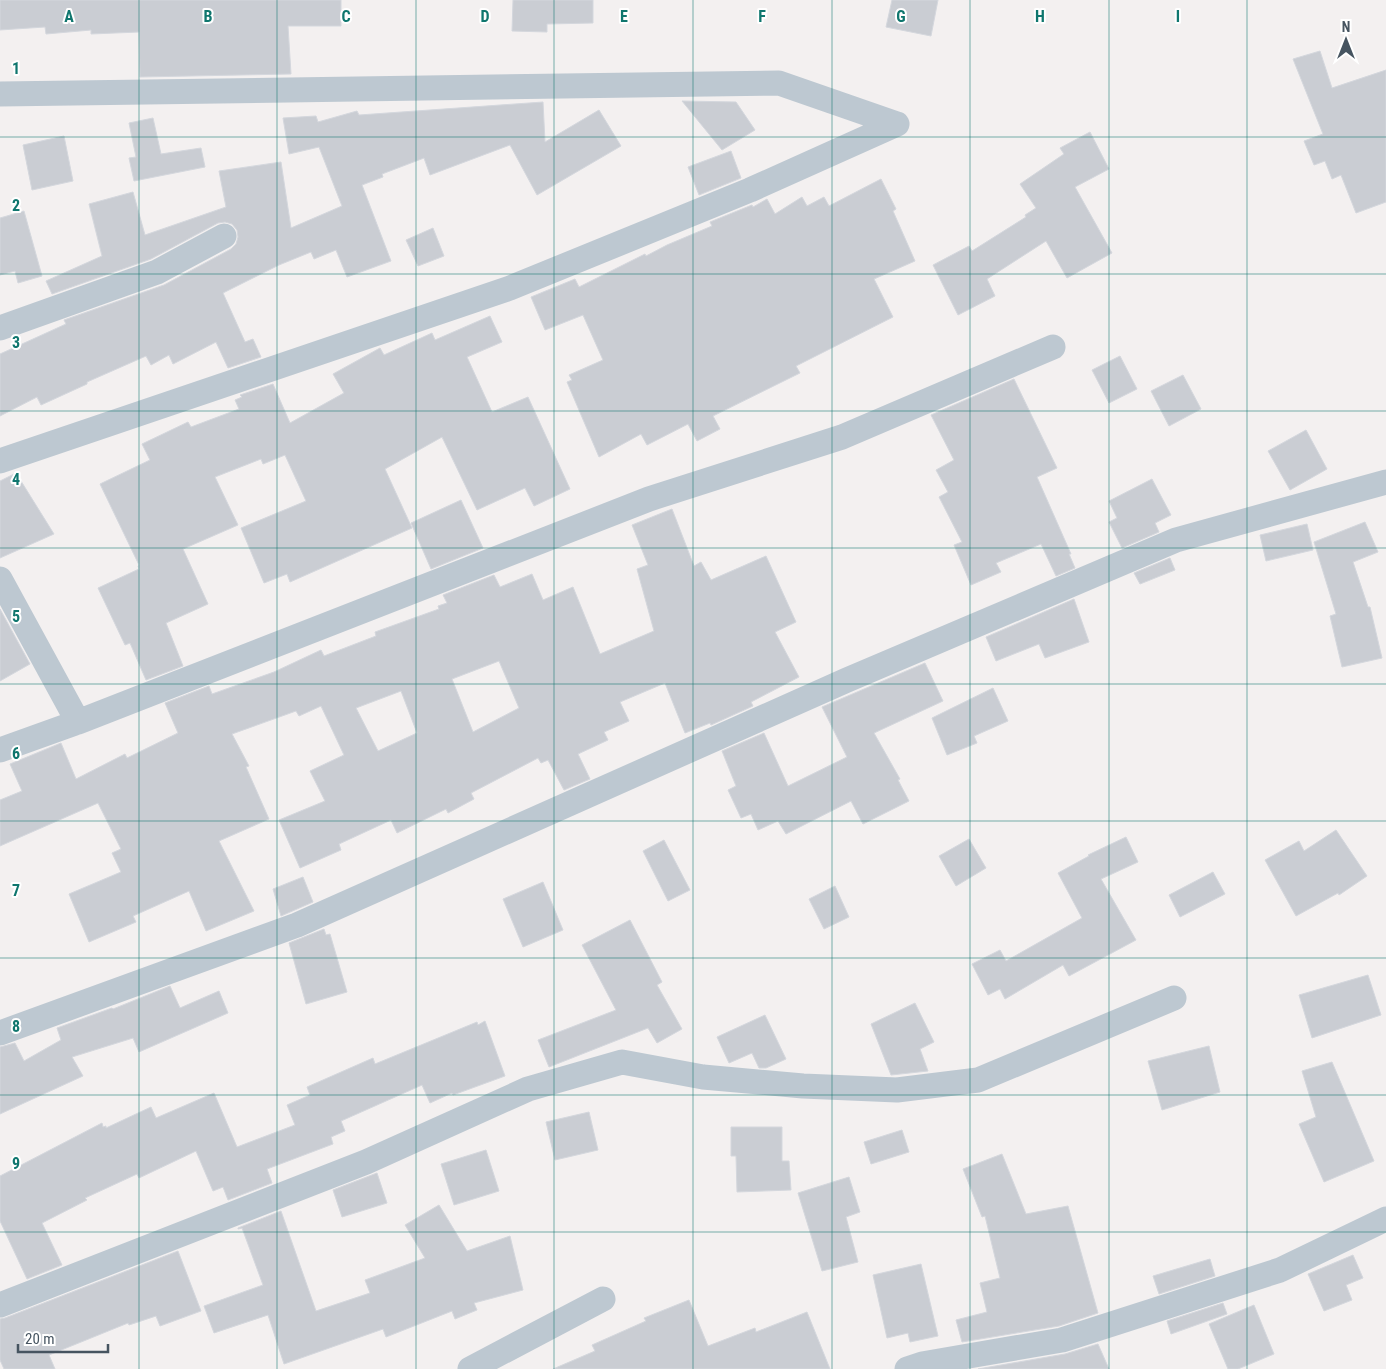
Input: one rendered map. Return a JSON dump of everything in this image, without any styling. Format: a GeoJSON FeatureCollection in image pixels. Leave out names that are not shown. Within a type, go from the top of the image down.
{"type":"FeatureCollection","features":[{"type":"Feature","properties":{"kind":"street"},"geometry":{"type":"LineString","coordinates":[[0,94],[779,83],[897,124],[750,190],[510,288],[0,461]]}},
{"type":"Feature","properties":{"kind":"street"},"geometry":{"type":"LineString","coordinates":[[0,328],[157,272],[224,236]]}},
{"type":"Feature","properties":{"kind":"street"},"geometry":{"type":"LineString","coordinates":[[0,750],[78,722],[649,499],[842,437],[1053,347]]}},
{"type":"Feature","properties":{"kind":"street"},"geometry":{"type":"LineString","coordinates":[[0,1033],[297,925],[847,680],[1176,540],[1386,482]]}},
{"type":"Feature","properties":{"kind":"street"},"geometry":{"type":"LineString","coordinates":[[0,579],[78,722]]}},
{"type":"Feature","properties":{"kind":"street"},"geometry":{"type":"LineString","coordinates":[[0,1305],[366,1162],[528,1089],[622,1062],[704,1077],[802,1086],[897,1090],[978,1080],[1174,998]]}},
{"type":"Feature","properties":{"kind":"street"},"geometry":{"type":"LineString","coordinates":[[918,1367],[1062,1340],[1280,1270],[1386,1219]]}},
{"type":"Feature","properties":{"kind":"street"},"geometry":{"type":"LineString","coordinates":[[470,1369],[603,1299]]}},
{"type":"Feature","properties":{"kind":"building"},"geometry":{"type":"Polygon","coordinates":[[[0,0],[341,0],[341,26],[288,26],[291,74],[140,77],[139,32],[91,34],[91,30],[46,34],[45,27],[0,30],[0,0]]]}},
{"type":"Feature","properties":{"kind":"building"},"geometry":{"type":"Polygon","coordinates":[[[513,0],[593,0],[593,23],[547,24],[547,32],[512,31],[513,0]]]}},
{"type":"Feature","properties":{"kind":"building"},"geometry":{"type":"Polygon","coordinates":[[[892,0],[938,0],[931,36],[886,27],[892,0]]]}},
{"type":"Feature","properties":{"kind":"building"},"geometry":{"type":"Polygon","coordinates":[[[1320,51],[1332,88],[1386,70],[1386,202],[1356,213],[1341,175],[1332,179],[1325,161],[1314,165],[1304,141],[1323,134],[1293,59],[1320,51]]]}},
{"type":"Feature","properties":{"kind":"building"},"geometry":{"type":"Polygon","coordinates":[[[682,101],[736,102],[755,130],[722,150],[682,101]]]}},
{"type":"Feature","properties":{"kind":"building"},"geometry":{"type":"Polygon","coordinates":[[[543,102],[545,142],[599,110],[621,146],[537,195],[510,145],[430,175],[424,158],[382,174],[383,177],[362,185],[391,261],[347,277],[336,250],[314,259],[311,252],[279,265],[223,293],[245,342],[253,339],[261,357],[228,368],[216,342],[173,364],[169,355],[151,365],[146,356],[41,405],[37,397],[0,416],[0,354],[66,324],[64,320],[164,285],[231,249],[236,244],[238,237],[237,230],[232,224],[218,223],[151,259],[52,294],[46,281],[102,256],[89,204],[133,192],[145,235],[226,207],[219,171],[281,162],[291,228],[342,206],[319,147],[289,154],[283,118],[316,116],[318,122],[357,111],[359,115],[543,102]]]}},
{"type":"Feature","properties":{"kind":"building"},"geometry":{"type":"Polygon","coordinates":[[[153,118],[161,154],[201,148],[205,167],[134,181],[129,158],[136,157],[129,123],[153,118]]]}},
{"type":"Feature","properties":{"kind":"building"},"geometry":{"type":"Polygon","coordinates":[[[1090,132],[1109,169],[1075,187],[1112,253],[1067,278],[1046,241],[987,279],[995,296],[958,315],[933,265],[969,246],[972,251],[1026,217],[1025,215],[1036,208],[1020,184],[1064,154],[1060,148],[1090,132]]]}},
{"type":"Feature","properties":{"kind":"building"},"geometry":{"type":"Polygon","coordinates":[[[64,136],[73,181],[32,190],[23,145],[64,136]]]}},
{"type":"Feature","properties":{"kind":"building"},"geometry":{"type":"Polygon","coordinates":[[[731,151],[741,178],[699,195],[688,167],[731,151]]]}},
{"type":"Feature","properties":{"kind":"building"},"geometry":{"type":"Polygon","coordinates":[[[881,179],[896,209],[893,211],[915,261],[874,279],[893,317],[796,366],[800,373],[713,416],[720,429],[697,441],[688,424],[647,445],[641,434],[599,457],[567,382],[572,380],[569,375],[603,360],[583,315],[545,330],[531,297],[575,279],[579,287],[645,254],[646,256],[712,226],[710,222],[752,205],[753,207],[767,199],[775,214],[802,197],[807,206],[824,197],[829,206],[881,179]]]}},
{"type":"Feature","properties":{"kind":"building"},"geometry":{"type":"Polygon","coordinates":[[[24,211],[42,276],[18,283],[15,271],[0,275],[0,218],[24,211]]]}},
{"type":"Feature","properties":{"kind":"building"},"geometry":{"type":"Polygon","coordinates":[[[433,228],[444,256],[418,266],[406,240],[433,228]]]}},
{"type":"Feature","properties":{"kind":"building"},"geometry":{"type":"Polygon","coordinates":[[[490,316],[502,342],[467,357],[492,412],[528,397],[570,489],[534,506],[525,488],[477,510],[442,437],[385,469],[412,528],[290,582],[287,574],[264,583],[241,528],[306,501],[285,455],[263,464],[261,459],[215,477],[238,525],[183,549],[208,604],[166,623],[183,666],[146,680],[130,643],[125,645],[98,588],[139,569],[139,565],[100,484],[150,460],[142,444],[188,422],[191,427],[239,409],[235,400],[242,397],[240,395],[273,384],[290,423],[344,393],[333,374],[380,348],[384,355],[432,333],[435,340],[490,316]]]}},
{"type":"Feature","properties":{"kind":"building"},"geometry":{"type":"Polygon","coordinates":[[[1120,356],[1137,389],[1109,403],[1092,370],[1120,356]]]}},
{"type":"Feature","properties":{"kind":"building"},"geometry":{"type":"Polygon","coordinates":[[[1183,375],[1201,409],[1169,426],[1151,391],[1183,375]]]}},
{"type":"Feature","properties":{"kind":"building"},"geometry":{"type":"Polygon","coordinates":[[[1014,379],[1057,468],[1037,477],[1071,554],[1069,554],[1075,568],[1056,576],[1041,544],[996,563],[1001,572],[971,585],[954,545],[962,542],[939,497],[948,492],[936,470],[954,460],[931,415],[1014,379]]]}},
{"type":"Feature","properties":{"kind":"building"},"geometry":{"type":"Polygon","coordinates":[[[1306,430],[1327,469],[1290,490],[1268,451],[1306,430]]]}},
{"type":"Feature","properties":{"kind":"building"},"geometry":{"type":"Polygon","coordinates":[[[16,473],[54,534],[0,558],[0,481],[16,473]]]}},
{"type":"Feature","properties":{"kind":"building"},"geometry":{"type":"Polygon","coordinates":[[[1152,479],[1171,515],[1155,523],[1159,532],[1122,548],[1109,522],[1117,518],[1109,501],[1152,479]]]}},
{"type":"Feature","properties":{"kind":"building"},"geometry":{"type":"Polygon","coordinates":[[[461,500],[483,548],[431,569],[411,523],[461,500]]]}},
{"type":"Feature","properties":{"kind":"building"},"geometry":{"type":"Polygon","coordinates":[[[672,509],[694,566],[701,562],[711,580],[766,556],[796,622],[775,632],[799,677],[751,702],[753,706],[711,725],[710,723],[685,733],[665,683],[620,702],[629,721],[604,732],[608,740],[578,754],[590,779],[564,790],[548,760],[541,763],[538,758],[471,793],[474,799],[448,813],[446,809],[397,833],[391,820],[339,844],[341,850],[300,868],[279,820],[325,801],[310,771],[344,755],[321,706],[299,716],[296,711],[232,734],[249,766],[246,767],[269,819],[219,841],[254,911],[206,931],[189,891],[133,916],[136,922],[89,942],[69,894],[121,872],[112,853],[121,849],[98,803],[0,846],[0,800],[22,791],[10,764],[61,743],[76,779],[125,754],[127,758],[178,733],[165,703],[209,686],[212,694],[274,672],[321,650],[324,656],[376,636],[375,632],[439,609],[438,606],[447,603],[443,595],[494,575],[500,587],[532,574],[543,600],[573,587],[600,654],[654,631],[637,569],[648,565],[632,525],[672,509]],[[499,661],[452,679],[473,732],[519,708],[499,661]],[[401,691],[356,708],[378,751],[417,733],[401,691]]]}},
{"type":"Feature","properties":{"kind":"building"},"geometry":{"type":"Polygon","coordinates":[[[1365,522],[1378,552],[1353,562],[1368,607],[1370,607],[1382,658],[1342,667],[1330,616],[1336,614],[1314,542],[1365,522]]]}},
{"type":"Feature","properties":{"kind":"building"},"geometry":{"type":"Polygon","coordinates":[[[1307,524],[1313,550],[1266,561],[1260,535],[1307,524]]]}},
{"type":"Feature","properties":{"kind":"building"},"geometry":{"type":"Polygon","coordinates":[[[1170,558],[1175,570],[1140,584],[1134,573],[1170,558]]]}},
{"type":"Feature","properties":{"kind":"building"},"geometry":{"type":"Polygon","coordinates":[[[1074,599],[1089,642],[1045,658],[1039,644],[996,661],[986,637],[1074,599]]]}},
{"type":"Feature","properties":{"kind":"building"},"geometry":{"type":"Polygon","coordinates":[[[0,609],[30,664],[0,681],[0,609]]]}},
{"type":"Feature","properties":{"kind":"building"},"geometry":{"type":"Polygon","coordinates":[[[925,663],[943,701],[874,733],[900,779],[898,780],[909,801],[863,824],[851,801],[786,834],[778,821],[758,830],[751,814],[741,818],[728,790],[736,786],[722,751],[764,733],[788,786],[847,757],[822,707],[925,663]]]}},
{"type":"Feature","properties":{"kind":"building"},"geometry":{"type":"Polygon","coordinates":[[[993,688],[1008,721],[974,736],[977,743],[947,755],[932,718],[993,688]]]}},
{"type":"Feature","properties":{"kind":"building"},"geometry":{"type":"Polygon","coordinates":[[[1336,830],[1367,876],[1339,895],[1338,893],[1296,916],[1265,860],[1299,841],[1304,851],[1336,830]]]}},
{"type":"Feature","properties":{"kind":"building"},"geometry":{"type":"Polygon","coordinates":[[[1126,837],[1138,862],[1101,879],[1136,940],[1069,976],[1063,965],[1005,999],[1000,989],[988,995],[972,964],[1000,950],[1006,961],[1082,918],[1058,873],[1088,855],[1126,837]]]}},
{"type":"Feature","properties":{"kind":"building"},"geometry":{"type":"Polygon","coordinates":[[[969,839],[986,868],[956,886],[939,856],[969,839]]]}},
{"type":"Feature","properties":{"kind":"building"},"geometry":{"type":"Polygon","coordinates":[[[664,840],[690,890],[668,901],[643,851],[664,840]]]}},
{"type":"Feature","properties":{"kind":"building"},"geometry":{"type":"Polygon","coordinates":[[[1213,872],[1225,894],[1180,917],[1169,895],[1213,872]]]}},
{"type":"Feature","properties":{"kind":"building"},"geometry":{"type":"Polygon","coordinates":[[[303,877],[313,902],[281,916],[273,889],[303,877]]]}},
{"type":"Feature","properties":{"kind":"building"},"geometry":{"type":"Polygon","coordinates":[[[543,882],[563,930],[523,947],[503,899],[543,882]]]}},
{"type":"Feature","properties":{"kind":"building"},"geometry":{"type":"Polygon","coordinates":[[[835,886],[849,917],[824,929],[809,899],[835,886]]]}},
{"type":"Feature","properties":{"kind":"building"},"geometry":{"type":"Polygon","coordinates":[[[630,920],[662,982],[657,985],[682,1029],[657,1043],[648,1028],[549,1067],[538,1040],[616,1010],[582,945],[630,920]]]}},
{"type":"Feature","properties":{"kind":"building"},"geometry":{"type":"Polygon","coordinates":[[[324,929],[326,935],[330,934],[347,992],[306,1004],[289,943],[324,929]]]}},
{"type":"Feature","properties":{"kind":"building"},"geometry":{"type":"Polygon","coordinates":[[[1368,975],[1381,1015],[1312,1038],[1299,995],[1368,975]]]}},
{"type":"Feature","properties":{"kind":"building"},"geometry":{"type":"Polygon","coordinates":[[[170,986],[180,1008],[219,991],[228,1013],[139,1052],[133,1038],[72,1057],[83,1076],[0,1114],[0,1047],[15,1043],[24,1061],[61,1040],[57,1028],[113,1009],[170,986]]]}},
{"type":"Feature","properties":{"kind":"building"},"geometry":{"type":"Polygon","coordinates":[[[915,1003],[934,1042],[920,1049],[928,1071],[891,1075],[871,1024],[915,1003]]]}},
{"type":"Feature","properties":{"kind":"building"},"geometry":{"type":"Polygon","coordinates":[[[765,1015],[786,1059],[766,1068],[759,1068],[752,1053],[729,1063],[717,1037],[765,1015]]]}},
{"type":"Feature","properties":{"kind":"building"},"geometry":{"type":"Polygon","coordinates":[[[485,1021],[505,1076],[453,1095],[452,1093],[430,1103],[422,1085],[341,1121],[345,1131],[331,1137],[333,1144],[267,1169],[272,1183],[228,1200],[223,1187],[213,1191],[196,1151],[139,1178],[137,1174],[85,1198],[87,1200],[42,1223],[62,1265],[27,1279],[0,1221],[0,1176],[102,1123],[103,1127],[106,1126],[106,1128],[151,1107],[156,1118],[214,1093],[237,1147],[295,1125],[287,1105],[310,1095],[307,1087],[373,1058],[375,1064],[477,1022],[478,1025],[485,1021]]]}},
{"type":"Feature","properties":{"kind":"building"},"geometry":{"type":"Polygon","coordinates":[[[1209,1046],[1220,1092],[1162,1110],[1148,1061],[1209,1046]]]}},
{"type":"Feature","properties":{"kind":"building"},"geometry":{"type":"Polygon","coordinates":[[[1332,1062],[1374,1161],[1324,1182],[1299,1124],[1316,1117],[1302,1071],[1332,1062]]]}},
{"type":"Feature","properties":{"kind":"building"},"geometry":{"type":"Polygon","coordinates":[[[589,1112],[598,1150],[555,1160],[546,1122],[589,1112]]]}},
{"type":"Feature","properties":{"kind":"building"},"geometry":{"type":"Polygon","coordinates":[[[731,1127],[782,1127],[782,1161],[789,1161],[791,1190],[737,1192],[736,1156],[731,1156],[731,1127]]]}},
{"type":"Feature","properties":{"kind":"building"},"geometry":{"type":"Polygon","coordinates":[[[902,1130],[909,1152],[871,1164],[864,1142],[902,1130]]]}},
{"type":"Feature","properties":{"kind":"building"},"geometry":{"type":"Polygon","coordinates":[[[486,1150],[499,1191],[454,1205],[441,1164],[486,1150]]]}},
{"type":"Feature","properties":{"kind":"building"},"geometry":{"type":"Polygon","coordinates":[[[1002,1154],[1026,1214],[1068,1206],[1098,1313],[1059,1326],[962,1342],[956,1320],[987,1312],[980,1283],[1000,1278],[985,1216],[982,1217],[963,1169],[1002,1154]]]}},
{"type":"Feature","properties":{"kind":"building"},"geometry":{"type":"Polygon","coordinates":[[[377,1173],[387,1203],[342,1217],[333,1190],[377,1173]]]}},
{"type":"Feature","properties":{"kind":"building"},"geometry":{"type":"Polygon","coordinates":[[[849,1177],[860,1212],[846,1217],[858,1262],[822,1271],[798,1193],[849,1177]]]}},
{"type":"Feature","properties":{"kind":"building"},"geometry":{"type":"Polygon","coordinates":[[[439,1205],[467,1251],[510,1236],[523,1290],[474,1303],[477,1310],[455,1319],[452,1311],[386,1337],[383,1329],[284,1364],[268,1315],[214,1333],[204,1306],[263,1285],[242,1228],[238,1228],[281,1211],[316,1311],[370,1293],[365,1280],[425,1258],[405,1225],[439,1205]]]}},
{"type":"Feature","properties":{"kind":"building"},"geometry":{"type":"Polygon","coordinates":[[[178,1251],[201,1311],[160,1326],[156,1316],[129,1325],[128,1323],[49,1355],[55,1369],[4,1369],[0,1360],[0,1319],[178,1251]]]}},
{"type":"Feature","properties":{"kind":"building"},"geometry":{"type":"Polygon","coordinates":[[[1353,1255],[1363,1278],[1346,1285],[1352,1300],[1324,1311],[1308,1274],[1353,1255]]]}},
{"type":"Feature","properties":{"kind":"building"},"geometry":{"type":"Polygon","coordinates":[[[1210,1259],[1215,1276],[1159,1294],[1153,1276],[1210,1259]]]}},
{"type":"Feature","properties":{"kind":"building"},"geometry":{"type":"Polygon","coordinates":[[[921,1264],[938,1336],[910,1342],[908,1333],[887,1338],[873,1275],[921,1264]]]}},
{"type":"Feature","properties":{"kind":"building"},"geometry":{"type":"Polygon","coordinates":[[[689,1300],[708,1346],[755,1328],[756,1332],[807,1312],[830,1369],[553,1369],[595,1351],[592,1345],[646,1321],[644,1318],[689,1300]]]}},
{"type":"Feature","properties":{"kind":"building"},"geometry":{"type":"Polygon","coordinates":[[[1223,1303],[1227,1314],[1171,1334],[1167,1321],[1223,1303]]]}},
{"type":"Feature","properties":{"kind":"building"},"geometry":{"type":"Polygon","coordinates":[[[1254,1305],[1274,1354],[1238,1369],[1228,1369],[1209,1324],[1254,1305]]]}},
{"type":"Feature","properties":{"kind":"building"},"geometry":{"type":"Polygon","coordinates":[[[1098,1344],[1109,1369],[978,1369],[1065,1354],[1098,1344]]]}}]}
